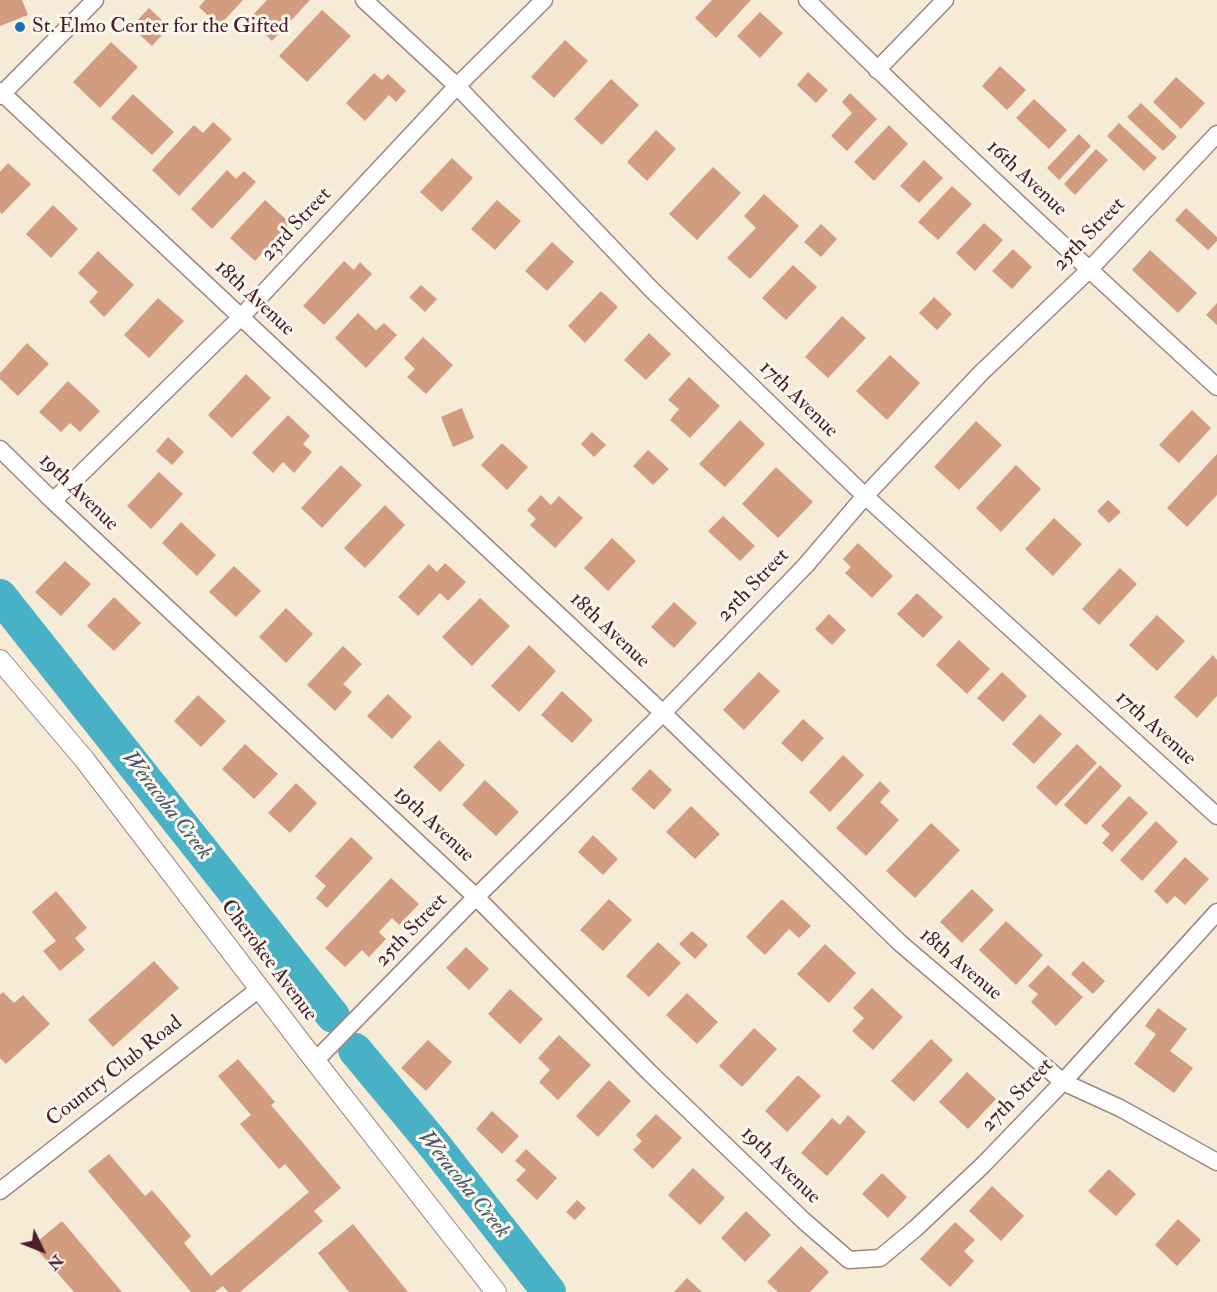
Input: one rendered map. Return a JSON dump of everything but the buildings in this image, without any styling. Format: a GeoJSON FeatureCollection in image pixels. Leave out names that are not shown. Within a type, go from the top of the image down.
{"type":"FeatureCollection","features":[{"type":"Feature","properties":{"kind":"street"},"geometry":{"type":"LineString","coordinates":[[1,94],[95,0]]}},
{"type":"Feature","properties":{"kind":"street","name":"17th Avenue"},"geometry":{"type":"LineString","coordinates":[[364,0],[456,86],[652,290],[865,496],[1217,816]]}},
{"type":"Feature","properties":{"kind":"street","name":"23rd Street"},"geometry":{"type":"LineString","coordinates":[[53,501],[241,317],[456,86],[544,0]]}},
{"type":"Feature","properties":{"kind":"street","name":"16th Avenue"},"geometry":{"type":"LineString","coordinates":[[807,0],[877,70],[1217,387]]}},
{"type":"Feature","properties":{"kind":"street"},"geometry":{"type":"LineString","coordinates":[[877,70],[945,0]]}},
{"type":"Feature","properties":{"kind":"street","name":"18th Avenue"},"geometry":{"type":"LineString","coordinates":[[1,94],[663,713],[900,943],[1063,1082],[1120,1108],[1217,1162]]}},
{"type":"Feature","properties":{"kind":"street","name":"25th Street"},"geometry":{"type":"LineString","coordinates":[[315,1061],[476,897],[663,713],[806,565],[865,496],[981,373],[1089,270],[1217,134]]}},
{"type":"Feature","properties":{"kind":"street","name":"19th Avenue"},"geometry":{"type":"LineString","coordinates":[[0,449],[476,897],[650,1072],[828,1242]]}},
{"type":"Feature","properties":{"kind":"street","name":"Cherokee Avenue"},"geometry":{"type":"LineString","coordinates":[[1,664],[84,759],[259,989],[496,1292]]}},
{"type":"Feature","properties":{"kind":"street","name":"27th Street"},"geometry":{"type":"LineString","coordinates":[[828,1242],[849,1260],[880,1258],[916,1228],[975,1173],[1063,1082],[1217,912]]}},
{"type":"Feature","properties":{"kind":"street","name":"Country Club Road"},"geometry":{"type":"LineString","coordinates":[[0,1191],[259,989]]}},
{"type":"Feature","properties":{"kind":"waterway","name":"Weracoba Creek"},"geometry":{"type":"LineString","coordinates":[[0,596],[333,1016]]}},
{"type":"Feature","properties":{"kind":"waterway","name":"Weracoba Creek"},"geometry":{"type":"LineString","coordinates":[[355,1050],[435,1146],[549,1292]]}},
{"type":"Feature","properties":{"kind":"place","name":"St. Elmo Center for the Gifted"},"geometry":{"type":"Point","coordinates":[20,27]}}]}
